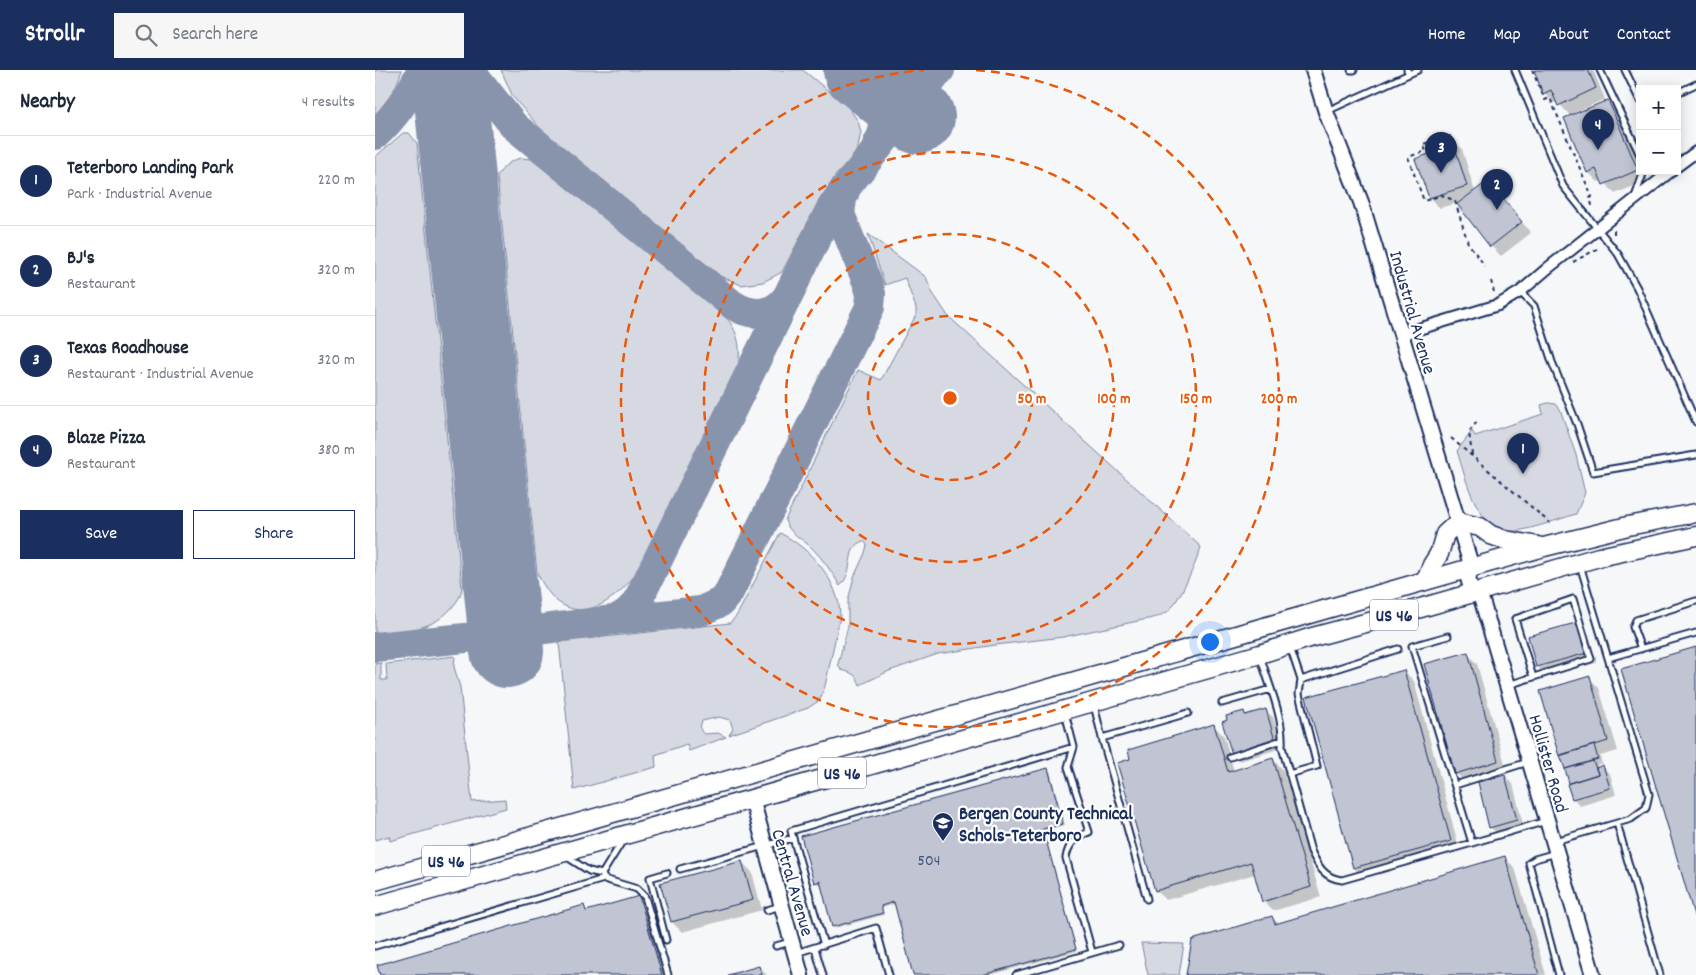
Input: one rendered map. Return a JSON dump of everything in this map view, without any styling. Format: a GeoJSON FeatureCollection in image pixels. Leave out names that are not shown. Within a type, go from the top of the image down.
{"type":"FeatureCollection","features":[{"type":"Feature","properties":{"kind":"highway","name":"US 46"},"geometry":{"type":"LineString","coordinates":[[375,881],[1544,547],[1628,526],[1696,513]]}},
{"type":"Feature","properties":{"kind":"highway"},"geometry":{"type":"LineString","coordinates":[[1425,581],[1439,554],[1445,534],[1458,522],[1480,527],[1491,535],[1505,540],[1544,547]]}},
{"type":"Feature","properties":{"kind":"highway","name":"US 46"},"geometry":{"type":"LineString","coordinates":[[375,906],[1518,579],[1579,562],[1696,536]]}},
{"type":"Feature","properties":{"kind":"highway"},"geometry":{"type":"LineString","coordinates":[[1309,638],[1342,618],[1445,588],[1460,580],[1472,568],[1486,572],[1502,572],[1518,579]]}},
{"type":"Feature","properties":{"kind":"highway"},"geometry":{"type":"LineString","coordinates":[[375,893],[450,869],[501,845]]}},
{"type":"Feature","properties":{"kind":"street","name":"Industrial Avenue"},"geometry":{"type":"LineString","coordinates":[[1313,70],[1326,112],[1361,202],[1472,568]]}},
{"type":"Feature","properties":{"kind":"street"},"geometry":{"type":"LineString","coordinates":[[1681,163],[1696,152]]}},
{"type":"Feature","properties":{"kind":"street"},"geometry":{"type":"LineString","coordinates":[[1402,334],[1498,305],[1520,292],[1666,175]]}},
{"type":"Feature","properties":{"kind":"street","name":"Hollister Road"},"geometry":{"type":"LineString","coordinates":[[1472,568],[1468,578],[1471,589],[1479,591],[1593,975]]}},
{"type":"Feature","properties":{"kind":"street","name":"Central Avenue"},"geometry":{"type":"LineString","coordinates":[[752,799],[801,975]]}},
{"type":"Feature","properties":{"kind":"lane"},"geometry":{"type":"LineString","coordinates":[[1326,112],[1408,72],[1418,70]]}},
{"type":"Feature","properties":{"kind":"lane"},"geometry":{"type":"LineString","coordinates":[[1515,70],[1563,186],[1618,254],[1637,288],[1696,422]]}},
{"type":"Feature","properties":{"kind":"lane"},"geometry":{"type":"LineString","coordinates":[[1600,70],[1636,147]]}},
{"type":"Feature","properties":{"kind":"lane"},"geometry":{"type":"LineString","coordinates":[[1625,70],[1636,93]]}},
{"type":"Feature","properties":{"kind":"lane"},"geometry":{"type":"LineString","coordinates":[[1681,91],[1696,84]]}},
{"type":"Feature","properties":{"kind":"lane"},"geometry":{"type":"LineString","coordinates":[[1634,200],[1643,175]]}},
{"type":"Feature","properties":{"kind":"lane"},"geometry":{"type":"LineString","coordinates":[[1520,292],[1534,306],[1552,362],[1577,424],[1593,472],[1696,456]]}},
{"type":"Feature","properties":{"kind":"lane"},"geometry":{"type":"LineString","coordinates":[[1559,975],[1529,863],[1555,847],[1631,819],[1646,808],[1649,794],[1579,562]]}},
{"type":"Feature","properties":{"kind":"lane"},"geometry":{"type":"LineString","coordinates":[[1507,685],[1533,677],[1591,659],[1573,599],[1515,619],[1533,677]]}},
{"type":"Feature","properties":{"kind":"lane"},"geometry":{"type":"LineString","coordinates":[[1641,649],[1633,626],[1636,620],[1696,601]]}},
{"type":"Feature","properties":{"kind":"lane"},"geometry":{"type":"LineString","coordinates":[[1608,658],[1696,633]]}},
{"type":"Feature","properties":{"kind":"lane"},"geometry":{"type":"LineString","coordinates":[[1448,636],[1413,646],[1472,843]]}},
{"type":"Feature","properties":{"kind":"lane"},"geometry":{"type":"LineString","coordinates":[[1289,644],[1301,680],[1299,694],[1317,766],[1289,774]]}},
{"type":"Feature","properties":{"kind":"lane"},"geometry":{"type":"LineString","coordinates":[[1301,680],[1397,649]]}},
{"type":"Feature","properties":{"kind":"lane"},"geometry":{"type":"LineString","coordinates":[[1259,654],[1283,734],[1281,747],[1311,851],[1317,865],[1334,880],[1342,880],[1547,821]]}},
{"type":"Feature","properties":{"kind":"lane"},"geometry":{"type":"LineString","coordinates":[[1222,703],[1271,689]]}},
{"type":"Feature","properties":{"kind":"lane"},"geometry":{"type":"LineString","coordinates":[[1093,702],[1147,899]]}},
{"type":"Feature","properties":{"kind":"lane"},"geometry":{"type":"LineString","coordinates":[[1065,710],[1074,747],[1068,767],[1089,832],[1079,836],[1073,842],[1067,850],[1066,858],[1092,952]]}},
{"type":"Feature","properties":{"kind":"lane"},"geometry":{"type":"LineString","coordinates":[[1102,738],[1187,713]]}},
{"type":"Feature","properties":{"kind":"lane"},"geometry":{"type":"LineString","coordinates":[[1229,757],[1282,740]]}},
{"type":"Feature","properties":{"kind":"lane"},"geometry":{"type":"LineString","coordinates":[[824,945],[791,831],[1074,747]]}},
{"type":"Feature","properties":{"kind":"lane"},"geometry":{"type":"LineString","coordinates":[[1455,785],[1530,761]]}},
{"type":"Feature","properties":{"kind":"lane"},"geometry":{"type":"LineString","coordinates":[[1617,823],[1660,975]]}},
{"type":"Feature","properties":{"kind":"lane"},"geometry":{"type":"LineString","coordinates":[[375,946],[603,877],[626,835]]}},
{"type":"Feature","properties":{"kind":"lane"},"geometry":{"type":"LineString","coordinates":[[680,869],[793,838]]}},
{"type":"Feature","properties":{"kind":"lane"},"geometry":{"type":"LineString","coordinates":[[562,853],[589,871],[637,889],[645,897],[667,975]]}},
{"type":"Feature","properties":{"kind":"lane"},"geometry":{"type":"LineString","coordinates":[[666,940],[650,878],[667,873]]}},
{"type":"Feature","properties":{"kind":"lane"},"geometry":{"type":"LineString","coordinates":[[767,910],[781,906]]}},
{"type":"Feature","properties":{"kind":"lane"},"geometry":{"type":"LineString","coordinates":[[776,946],[815,948],[876,928],[889,975]]}},
{"type":"Feature","properties":{"kind":"lane"},"geometry":{"type":"LineString","coordinates":[[1016,975],[1119,945]]}},
{"type":"Feature","properties":{"kind":"lane"},"geometry":{"type":"LineString","coordinates":[[815,948],[823,975]]}},
{"type":"Feature","properties":{"kind":"path"},"geometry":{"type":"LineString","coordinates":[[1532,70],[1545,100],[1550,98],[1592,197],[1593,209]]}},
{"type":"Feature","properties":{"kind":"path"},"geometry":{"type":"LineString","coordinates":[[1451,136],[1423,144],[1426,151],[1408,157],[1424,201],[1442,195],[1455,202],[1467,243],[1485,266]]}},
{"type":"Feature","properties":{"kind":"path"},"geometry":{"type":"LineString","coordinates":[[1491,281],[1494,292]]}},
{"type":"Feature","properties":{"kind":"path"},"geometry":{"type":"LineString","coordinates":[[1472,456],[1469,432],[1479,419]]}},
{"type":"Feature","properties":{"kind":"path"},"geometry":{"type":"LineString","coordinates":[[1451,438],[1551,523]]}},
{"type":"Feature","properties":{"kind":"shaded area"},"geometry":{"type":"Polygon","coordinates":[[[375,70],[402,70],[391,95],[375,116],[375,70]]]}},
{"type":"Feature","properties":{"kind":"shaded area"},"geometry":{"type":"Polygon","coordinates":[[[501,70],[803,70],[848,107],[858,121],[861,132],[858,147],[853,157],[836,175],[818,203],[782,272],[763,282],[741,285],[720,276],[540,128],[513,97],[501,70]]]}},
{"type":"Feature","properties":{"kind":"shaded area"},"geometry":{"type":"Polygon","coordinates":[[[403,133],[409,133],[417,143],[462,588],[460,595],[446,614],[428,625],[408,630],[375,633],[375,157],[403,133]]]}},
{"type":"Feature","properties":{"kind":"shaded area"},"geometry":{"type":"Polygon","coordinates":[[[521,158],[531,159],[721,312],[731,324],[739,344],[738,367],[635,575],[611,599],[601,605],[579,610],[569,608],[558,602],[543,585],[537,573],[497,176],[507,164],[521,158]]]}},
{"type":"Feature","properties":{"kind":"shaded area"},"geometry":{"type":"Polygon","coordinates":[[[868,234],[926,277],[932,292],[948,316],[1201,547],[1182,591],[1167,612],[1157,617],[1063,637],[938,654],[889,671],[860,685],[853,674],[841,670],[838,664],[848,626],[848,601],[854,577],[867,545],[864,541],[858,543],[854,548],[848,573],[840,586],[820,557],[789,529],[785,520],[858,370],[881,380],[916,315],[916,308],[905,278],[885,285],[868,234]]]}},
{"type":"Feature","properties":{"kind":"shaded area"},"geometry":{"type":"Polygon","coordinates":[[[1548,403],[1556,404],[1560,409],[1576,455],[1585,493],[1576,514],[1523,530],[1503,530],[1492,524],[1475,503],[1457,451],[1472,431],[1475,436],[1543,414],[1541,405],[1548,403]]]}},
{"type":"Feature","properties":{"kind":"shaded area"},"geometry":{"type":"Polygon","coordinates":[[[780,533],[802,547],[821,567],[835,591],[839,604],[840,617],[825,686],[817,702],[808,708],[729,735],[733,729],[730,720],[719,717],[702,721],[700,728],[704,734],[718,733],[726,737],[689,751],[687,744],[655,755],[656,767],[574,790],[559,642],[730,623],[737,615],[780,533]]]}},
{"type":"Feature","properties":{"kind":"shaded area"},"geometry":{"type":"Polygon","coordinates":[[[455,656],[454,667],[460,687],[472,802],[505,799],[506,808],[390,841],[389,836],[375,840],[375,664],[381,663],[381,680],[387,680],[386,664],[455,656]]]}},
{"type":"Feature","properties":{"kind":"shaded area"},"geometry":{"type":"Polygon","coordinates":[[[1141,943],[1184,944],[1179,975],[1148,975],[1141,943]]]}},
{"type":"Feature","properties":{"kind":"building"},"geometry":{"type":"Polygon","coordinates":[[[1534,70],[1588,70],[1596,88],[1558,106],[1551,90],[1543,94],[1534,70]]]}},
{"type":"Feature","properties":{"kind":"building"},"geometry":{"type":"Polygon","coordinates":[[[1608,100],[1636,165],[1636,171],[1603,185],[1596,169],[1587,173],[1564,118],[1608,100]]]}},
{"type":"Feature","properties":{"kind":"building"},"geometry":{"type":"Polygon","coordinates":[[[1452,138],[1467,186],[1429,198],[1415,159],[1434,152],[1432,144],[1452,138]]]}},
{"type":"Feature","properties":{"kind":"building"},"geometry":{"type":"Polygon","coordinates":[[[1489,180],[1522,222],[1490,247],[1457,204],[1489,180]]]}},
{"type":"Feature","properties":{"kind":"building"},"geometry":{"type":"Polygon","coordinates":[[[1579,622],[1587,653],[1536,667],[1528,636],[1579,622]]]}},
{"type":"Feature","properties":{"kind":"building"},"geometry":{"type":"Polygon","coordinates":[[[1696,647],[1696,922],[1621,669],[1696,647]]]}},
{"type":"Feature","properties":{"kind":"building"},"geometry":{"type":"Polygon","coordinates":[[[1468,652],[1498,761],[1455,774],[1424,664],[1468,652]]]}},
{"type":"Feature","properties":{"kind":"building"},"geometry":{"type":"Polygon","coordinates":[[[1404,670],[1451,841],[1353,868],[1306,697],[1404,670]]]}},
{"type":"Feature","properties":{"kind":"building"},"geometry":{"type":"Polygon","coordinates":[[[1590,676],[1608,741],[1559,756],[1540,691],[1590,676]]]}},
{"type":"Feature","properties":{"kind":"building"},"geometry":{"type":"Polygon","coordinates":[[[1266,709],[1275,741],[1232,754],[1222,722],[1227,720],[1226,716],[1244,711],[1245,715],[1266,709]]]}},
{"type":"Feature","properties":{"kind":"building"},"geometry":{"type":"Polygon","coordinates":[[[1214,724],[1228,772],[1273,758],[1311,887],[1262,902],[1251,862],[1155,891],[1117,763],[1130,759],[1128,750],[1214,724]]]}},
{"type":"Feature","properties":{"kind":"building"},"geometry":{"type":"Polygon","coordinates":[[[1594,745],[1598,759],[1565,769],[1560,755],[1594,745]]]}},
{"type":"Feature","properties":{"kind":"building"},"geometry":{"type":"Polygon","coordinates":[[[1593,761],[1598,774],[1569,783],[1565,769],[1593,761]]]}},
{"type":"Feature","properties":{"kind":"building"},"geometry":{"type":"Polygon","coordinates":[[[1603,765],[1610,788],[1572,799],[1567,784],[1598,774],[1596,768],[1603,765]]]}},
{"type":"Feature","properties":{"kind":"building"},"geometry":{"type":"Polygon","coordinates":[[[1048,768],[1063,824],[1043,829],[1076,949],[982,975],[913,975],[894,902],[881,906],[883,913],[832,927],[820,881],[814,883],[801,836],[1048,768]]]}},
{"type":"Feature","properties":{"kind":"building"},"geometry":{"type":"Polygon","coordinates":[[[1505,775],[1517,820],[1489,828],[1478,782],[1505,775]]]}},
{"type":"Feature","properties":{"kind":"building"},"geometry":{"type":"Polygon","coordinates":[[[1505,856],[1539,975],[1186,975],[1192,940],[1272,916],[1275,924],[1505,856]]]}},
{"type":"Feature","properties":{"kind":"building"},"geometry":{"type":"Polygon","coordinates":[[[742,861],[753,900],[671,922],[660,883],[742,861]]]}},
{"type":"Feature","properties":{"kind":"building"},"geometry":{"type":"Polygon","coordinates":[[[639,896],[662,975],[380,975],[377,965],[584,905],[586,911],[639,896]]]}},
{"type":"Feature","properties":{"kind":"building"},"geometry":{"type":"Polygon","coordinates":[[[759,966],[762,975],[728,975],[759,966]]]}},
{"type":"Feature","properties":{"kind":"taxiway"},"geometry":{"type":"LineString","coordinates":[[375,135],[401,105],[422,70]]}},
{"type":"Feature","properties":{"kind":"taxiway"},"geometry":{"type":"LineString","coordinates":[[470,70],[514,126],[733,305],[740,309],[762,313],[776,308],[787,297]]}},
{"type":"Feature","properties":{"kind":"taxiway"},"geometry":{"type":"LineString","coordinates":[[375,647],[505,634],[614,620],[630,610],[641,594],[831,208],[940,70]]}},
{"type":"Feature","properties":{"kind":"taxiway"},"geometry":{"type":"LineString","coordinates":[[868,77],[882,101],[884,110],[884,127],[877,145]]}},
{"type":"Feature","properties":{"kind":"taxiway"},"geometry":{"type":"LineString","coordinates":[[614,620],[701,611],[721,602],[729,592],[870,307],[871,294],[868,284],[840,214],[846,188]]}},
{"type":"Feature","properties":{"kind":"runway"},"geometry":{"type":"LineString","coordinates":[[448,70],[507,651]]}},
{"type":"Feature","properties":{"kind":"runway"},"geometry":{"type":"LineString","coordinates":[[860,70],[918,117]]}},
{"type":"Feature","properties":{"kind":"place","name":"Blaze Pizza"},"geometry":{"type":"Point","coordinates":[1598,150]}},
{"type":"Feature","properties":{"kind":"place","name":"Texas Roadhouse"},"geometry":{"type":"Point","coordinates":[1441,173]}},
{"type":"Feature","properties":{"kind":"place","name":"BJ's"},"geometry":{"type":"Point","coordinates":[1497,210]}},
{"type":"Feature","properties":{"kind":"place","name":"Teterboro Landing Park"},"geometry":{"type":"Point","coordinates":[1523,474]}},
{"type":"Feature","properties":{"kind":"place","name":"Bergen County Technical Schols-Teterboro"},"geometry":{"type":"Point","coordinates":[943,842]}}]}
